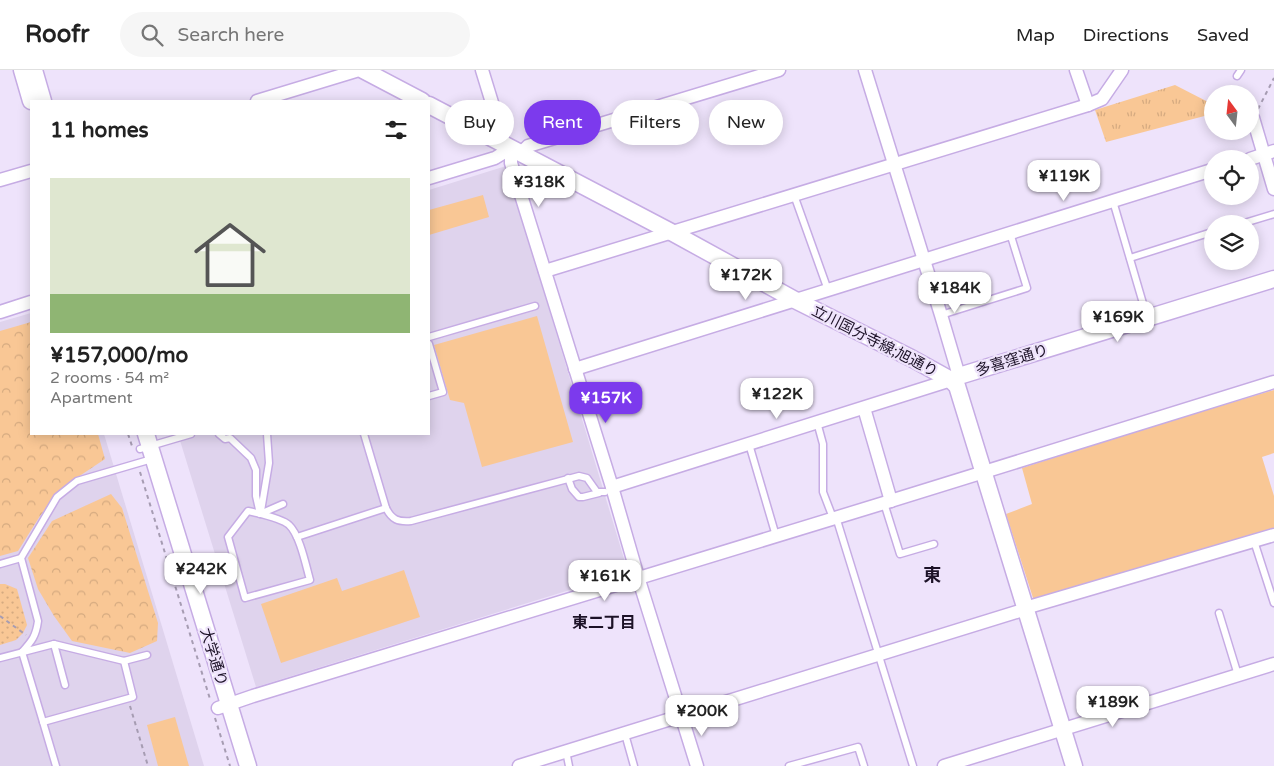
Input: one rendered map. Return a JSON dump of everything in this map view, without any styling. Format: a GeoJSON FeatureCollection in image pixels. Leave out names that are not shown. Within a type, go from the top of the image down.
{"type":"FeatureCollection","features":[{"type":"Feature","properties":{"kind":"main road"},"geometry":{"type":"LineString","coordinates":[[22,70],[32,100]]}},
{"type":"Feature","properties":{"kind":"main road"},"geometry":{"type":"LineString","coordinates":[[34,70],[44,100]]}},
{"type":"Feature","properties":{"kind":"main road"},"geometry":{"type":"LineString","coordinates":[[363,70],[420,100]]}},
{"type":"Feature","properties":{"kind":"main road","name":"立川国分寺線;旭通り"},"geometry":{"type":"LineString","coordinates":[[430,106],[674,233],[795,300],[955,378]]}},
{"type":"Feature","properties":{"kind":"main road","name":"多喜窪通り"},"geometry":{"type":"LineString","coordinates":[[955,378],[1274,279]]}},
{"type":"Feature","properties":{"kind":"main road"},"geometry":{"type":"LineString","coordinates":[[955,378],[1074,766]]}},
{"type":"Feature","properties":{"kind":"main road","name":"大学通り"},"geometry":{"type":"LineString","coordinates":[[144,449],[236,766]]}},
{"type":"Feature","properties":{"kind":"main road","name":"大学通り"},"geometry":{"type":"LineString","coordinates":[[218,706],[248,766]]}},
{"type":"Feature","properties":{"kind":"street"},"geometry":{"type":"LineString","coordinates":[[260,100],[359,70]]}},
{"type":"Feature","properties":{"kind":"street"},"geometry":{"type":"LineString","coordinates":[[482,70],[501,132],[511,148],[511,163],[575,369],[605,490],[638,577],[697,766]]}},
{"type":"Feature","properties":{"kind":"street"},"geometry":{"type":"LineString","coordinates":[[430,178],[495,158],[511,148],[528,146],[779,70]]}},
{"type":"Feature","properties":{"kind":"street"},"geometry":{"type":"LineString","coordinates":[[605,490],[955,378],[941,315],[865,70]]}},
{"type":"Feature","properties":{"kind":"street"},"geometry":{"type":"LineString","coordinates":[[1076,70],[1088,105]]}},
{"type":"Feature","properties":{"kind":"street"},"geometry":{"type":"LineString","coordinates":[[545,271],[1088,105],[1102,99],[1122,70]]}},
{"type":"Feature","properties":{"kind":"street"},"geometry":{"type":"LineString","coordinates":[[1259,131],[1269,153],[1274,187]]}},
{"type":"Feature","properties":{"kind":"street"},"geometry":{"type":"LineString","coordinates":[[0,180],[30,171]]}},
{"type":"Feature","properties":{"kind":"street"},"geometry":{"type":"LineString","coordinates":[[575,369],[1204,173]]}},
{"type":"Feature","properties":{"kind":"street"},"geometry":{"type":"LineString","coordinates":[[0,312],[30,302]]}},
{"type":"Feature","properties":{"kind":"street"},"geometry":{"type":"LineString","coordinates":[[218,706],[1274,382]]}},
{"type":"Feature","properties":{"kind":"street"},"geometry":{"type":"LineString","coordinates":[[864,408],[888,502]]}},
{"type":"Feature","properties":{"kind":"street"},"geometry":{"type":"LineString","coordinates":[[519,766],[1032,606],[1274,535]]}},
{"type":"Feature","properties":{"kind":"street"},"geometry":{"type":"LineString","coordinates":[[944,766],[1274,664]]}},
{"type":"Feature","properties":{"kind":"lane"},"geometry":{"type":"LineString","coordinates":[[794,196],[828,290]]}},
{"type":"Feature","properties":{"kind":"lane"},"geometry":{"type":"LineString","coordinates":[[1113,201],[1148,318]]}},
{"type":"Feature","properties":{"kind":"lane"},"geometry":{"type":"LineString","coordinates":[[1259,219],[1274,214]]}},
{"type":"Feature","properties":{"kind":"lane"},"geometry":{"type":"LineString","coordinates":[[941,315],[1027,288],[1010,233]]}},
{"type":"Feature","properties":{"kind":"lane"},"geometry":{"type":"LineString","coordinates":[[1130,258],[1204,235]]}},
{"type":"Feature","properties":{"kind":"lane"},"geometry":{"type":"LineString","coordinates":[[430,337],[535,306]]}},
{"type":"Feature","properties":{"kind":"lane"},"geometry":{"type":"LineString","coordinates":[[430,347],[443,392],[430,396]]}},
{"type":"Feature","properties":{"kind":"lane"},"geometry":{"type":"LineString","coordinates":[[817,422],[823,444],[823,492],[835,518],[913,766]]}},
{"type":"Feature","properties":{"kind":"lane"},"geometry":{"type":"LineString","coordinates":[[0,564],[21,558],[57,497],[77,481],[144,449],[188,435]]}},
{"type":"Feature","properties":{"kind":"lane"},"geometry":{"type":"LineString","coordinates":[[220,435],[224,439],[230,438],[251,458],[256,470],[256,496],[260,514]]}},
{"type":"Feature","properties":{"kind":"lane"},"geometry":{"type":"LineString","coordinates":[[260,514],[269,463],[267,435]]}},
{"type":"Feature","properties":{"kind":"lane"},"geometry":{"type":"LineString","coordinates":[[364,435],[386,508],[394,519],[401,521],[412,521],[578,476],[586,478],[591,482],[595,490],[605,490]]}},
{"type":"Feature","properties":{"kind":"lane"},"geometry":{"type":"LineString","coordinates":[[749,444],[776,536]]}},
{"type":"Feature","properties":{"kind":"lane"},"geometry":{"type":"LineString","coordinates":[[568,478],[572,489],[579,497],[605,490]]}},
{"type":"Feature","properties":{"kind":"lane"},"geometry":{"type":"LineString","coordinates":[[888,502],[900,554],[934,544]]}},
{"type":"Feature","properties":{"kind":"lane"},"geometry":{"type":"LineString","coordinates":[[260,514],[282,504]]}},
{"type":"Feature","properties":{"kind":"lane"},"geometry":{"type":"LineString","coordinates":[[297,538],[386,508]]}},
{"type":"Feature","properties":{"kind":"lane"},"geometry":{"type":"LineString","coordinates":[[248,511],[260,514],[280,519],[289,525],[302,550],[310,580],[246,598],[228,537],[248,511]]}},
{"type":"Feature","properties":{"kind":"lane"},"geometry":{"type":"LineString","coordinates":[[1254,541],[1274,603]]}},
{"type":"Feature","properties":{"kind":"lane"},"geometry":{"type":"LineString","coordinates":[[21,558],[38,621],[33,641],[22,652]]}},
{"type":"Feature","properties":{"kind":"lane"},"geometry":{"type":"LineString","coordinates":[[1219,612],[1238,675]]}},
{"type":"Feature","properties":{"kind":"lane"},"geometry":{"type":"LineString","coordinates":[[54,644],[65,685]]}},
{"type":"Feature","properties":{"kind":"lane"},"geometry":{"type":"LineString","coordinates":[[0,658],[54,644],[124,661],[147,655]]}},
{"type":"Feature","properties":{"kind":"lane"},"geometry":{"type":"LineString","coordinates":[[22,652],[56,766]]}},
{"type":"Feature","properties":{"kind":"lane"},"geometry":{"type":"LineString","coordinates":[[43,722],[133,697],[124,661]]}},
{"type":"Feature","properties":{"kind":"lane"},"geometry":{"type":"LineString","coordinates":[[625,734],[634,766]]}},
{"type":"Feature","properties":{"kind":"lane"},"geometry":{"type":"LineString","coordinates":[[789,766],[858,747],[864,766]]}},
{"type":"Feature","properties":{"kind":"lane"},"geometry":{"type":"LineString","coordinates":[[566,751],[570,766]]}},
{"type":"Feature","properties":{"kind":"path"},"geometry":{"type":"LineString","coordinates":[[1259,107],[1274,78]]}},
{"type":"Feature","properties":{"kind":"path"},"geometry":{"type":"LineString","coordinates":[[129,435],[144,449],[218,706],[230,766]]}},
{"type":"Feature","properties":{"kind":"path"},"geometry":{"type":"LineString","coordinates":[[0,616],[33,641]]}},
{"type":"Feature","properties":{"kind":"path"},"geometry":{"type":"LineString","coordinates":[[128,698],[148,766]]}},
{"type":"Feature","properties":{"kind":"shaded area"},"geometry":{"type":"Polygon","coordinates":[[[506,166],[628,572],[256,687],[178,435],[430,435],[430,190],[506,166]]]}},
{"type":"Feature","properties":{"kind":"shaded area"},"geometry":{"type":"Polygon","coordinates":[[[30,313],[30,435],[104,435],[204,766],[0,766],[0,322],[30,313]]]}},
{"type":"Feature","properties":{"kind":"green space"},"geometry":{"type":"Polygon","coordinates":[[[1175,85],[1204,100],[1204,116],[1106,142],[1095,110],[1175,85]]]}},
{"type":"Feature","properties":{"kind":"green space"},"geometry":{"type":"Polygon","coordinates":[[[483,195],[489,217],[430,235],[430,210],[483,195]]]}},
{"type":"Feature","properties":{"kind":"green space"},"geometry":{"type":"Polygon","coordinates":[[[537,316],[573,442],[482,467],[464,403],[450,400],[434,345],[537,316]]]}},
{"type":"Feature","properties":{"kind":"green space"},"geometry":{"type":"Polygon","coordinates":[[[30,322],[30,435],[98,435],[105,459],[63,487],[40,516],[18,551],[0,556],[0,331],[30,322]]]}},
{"type":"Feature","properties":{"kind":"green space"},"geometry":{"type":"Polygon","coordinates":[[[1274,390],[1274,453],[1262,457],[1274,496],[1274,529],[1034,601],[1006,514],[1032,504],[1022,468],[1274,390]]]}},
{"type":"Feature","properties":{"kind":"green space"},"geometry":{"type":"Polygon","coordinates":[[[111,494],[122,508],[158,623],[157,641],[130,653],[72,641],[38,589],[28,558],[52,521],[111,494]]]}},
{"type":"Feature","properties":{"kind":"green space"},"geometry":{"type":"Polygon","coordinates":[[[404,570],[420,617],[281,663],[261,604],[337,578],[342,591],[404,570]]]}},
{"type":"Feature","properties":{"kind":"green space"},"geometry":{"type":"Polygon","coordinates":[[[0,584],[17,589],[27,625],[23,633],[16,640],[0,645],[0,584]]]}},
{"type":"Feature","properties":{"kind":"green space"},"geometry":{"type":"Polygon","coordinates":[[[175,717],[189,766],[158,766],[147,725],[175,717]]]}},
{"type":"Feature","properties":{"kind":"district","name":"東"},"geometry":{"type":"Point","coordinates":[932,575]}},
{"type":"Feature","properties":{"kind":"district","name":"東二丁目"},"geometry":{"type":"Point","coordinates":[604,622]}}]}
